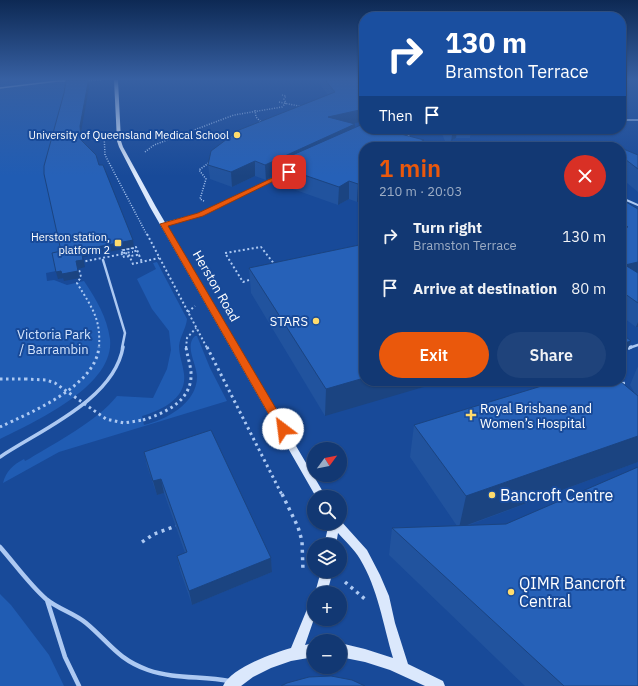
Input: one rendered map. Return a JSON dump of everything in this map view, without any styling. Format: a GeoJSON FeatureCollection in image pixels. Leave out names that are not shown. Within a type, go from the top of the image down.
{"type":"FeatureCollection","features":[{"type":"Feature","properties":{"kind":"main road","name":"Herston Road"},"geometry":{"type":"LineString","coordinates":[[118,112],[119,141],[121,147],[317,490]]}},
{"type":"Feature","properties":{"kind":"main road"},"geometry":{"type":"LineString","coordinates":[[342,530],[364,554],[376,579],[383,596],[389,623],[404,668]]}},
{"type":"Feature","properties":{"kind":"main road"},"geometry":{"type":"LineString","coordinates":[[296,653],[307,622]]}},
{"type":"Feature","properties":{"kind":"main road"},"geometry":{"type":"LineString","coordinates":[[232,684],[268,661],[307,651]]}},
{"type":"Feature","properties":{"kind":"main road"},"geometry":{"type":"LineString","coordinates":[[347,652],[367,656],[404,668],[436,686]]}},
{"type":"Feature","properties":{"kind":"street"},"geometry":{"type":"LineString","coordinates":[[394,134],[392,135],[398,136]]}},
{"type":"Feature","properties":{"kind":"street"},"geometry":{"type":"LineString","coordinates":[[404,137],[412,139],[407,134]]}},
{"type":"Feature","properties":{"kind":"street"},"geometry":{"type":"LineString","coordinates":[[164,224],[201,214],[282,176]]}},
{"type":"Feature","properties":{"kind":"lane"},"geometry":{"type":"LineString","coordinates":[[626,120],[638,120]]}},
{"type":"Feature","properties":{"kind":"lane"},"geometry":{"type":"LineString","coordinates":[[407,134],[423,134]]}},
{"type":"Feature","properties":{"kind":"lane"},"geometry":{"type":"LineString","coordinates":[[626,201],[638,205]]}},
{"type":"Feature","properties":{"kind":"lane"},"geometry":{"type":"LineString","coordinates":[[0,457],[93,397],[116,369],[122,357],[125,345],[125,333],[103,260]]}},
{"type":"Feature","properties":{"kind":"lane"},"geometry":{"type":"LineString","coordinates":[[629,348],[638,345]]}},
{"type":"Feature","properties":{"kind":"lane"},"geometry":{"type":"LineString","coordinates":[[1,548],[47,600],[85,622],[116,652],[137,666],[173,676],[207,677],[232,684]]}},
{"type":"Feature","properties":{"kind":"lane"},"geometry":{"type":"LineString","coordinates":[[47,600],[65,657],[79,686]]}},
{"type":"Feature","properties":{"kind":"path"},"geometry":{"type":"LineString","coordinates":[[146,152],[154,145],[234,115],[250,112]]}},
{"type":"Feature","properties":{"kind":"path"},"geometry":{"type":"LineString","coordinates":[[255,112],[256,117],[260,121],[260,128]]}},
{"type":"Feature","properties":{"kind":"path"},"geometry":{"type":"LineString","coordinates":[[200,199],[206,179],[199,170],[212,161]]}},
{"type":"Feature","properties":{"kind":"path"},"geometry":{"type":"LineString","coordinates":[[0,427],[69,390],[85,376],[96,360],[100,351],[100,333],[93,309],[77,283],[81,277],[76,262],[76,267],[76,263],[128,253],[133,252],[124,253],[122,249],[134,248],[137,255],[124,257],[121,250],[136,247],[142,262]]}},
{"type":"Feature","properties":{"kind":"path"},"geometry":{"type":"LineString","coordinates":[[255,279],[243,282],[226,253],[261,247],[276,266],[280,266]]}},
{"type":"Feature","properties":{"kind":"path"},"geometry":{"type":"LineString","coordinates":[[128,253],[133,264],[159,258]]}},
{"type":"Feature","properties":{"kind":"path"},"geometry":{"type":"LineString","coordinates":[[249,280],[252,286]]}},
{"type":"Feature","properties":{"kind":"path"},"geometry":{"type":"LineString","coordinates":[[0,379],[46,380],[55,383],[106,419],[124,423],[143,420],[160,415],[172,408],[186,394],[191,379],[185,344],[190,332],[196,328],[231,393],[298,528],[302,541],[303,571]]}},
{"type":"Feature","properties":{"kind":"path"},"geometry":{"type":"LineString","coordinates":[[624,386],[625,395]]}},
{"type":"Feature","properties":{"kind":"path"},"geometry":{"type":"LineString","coordinates":[[142,542],[154,534],[176,526]]}},
{"type":"Feature","properties":{"kind":"path"},"geometry":{"type":"LineString","coordinates":[[345,582],[368,602]]}},
{"type":"Feature","properties":{"kind":"green space","name":"Victoria Park / Barrambin"},"geometry":{"type":"Polygon","coordinates":[[[0,112],[67,112],[63,258],[56,271],[46,273],[47,281],[54,280],[67,285],[84,281],[97,301],[109,331],[110,339],[108,356],[100,372],[86,387],[70,400],[32,423],[0,439],[0,112]]]}},
{"type":"Feature","properties":{"kind":"green space"},"geometry":{"type":"Polygon","coordinates":[[[157,262],[187,319],[179,346],[184,382],[182,390],[172,402],[142,416],[144,425],[162,419],[179,409],[192,395],[196,386],[197,377],[191,350],[192,340],[195,336],[197,336],[210,368],[227,401],[59,452],[3,483],[10,469],[16,464],[24,459],[25,461],[29,459],[88,423],[117,396],[153,398],[167,369],[171,350],[169,331],[152,309],[137,279],[156,269],[153,263],[157,262]]]}},
{"type":"Feature","properties":{"kind":"green space"},"geometry":{"type":"Polygon","coordinates":[[[0,594],[11,605],[49,655],[64,686],[0,686],[0,594]]]}},
{"type":"Feature","properties":{"kind":"building"},"geometry":{"type":"Polygon","coordinates":[[[59,112],[83,112],[80,126],[81,140],[96,155],[99,165],[103,165],[133,240],[81,250],[83,260],[76,261],[78,271],[62,274],[61,271],[56,272],[52,253],[61,251],[44,174],[44,166],[59,112]]]}},
{"type":"Feature","properties":{"kind":"building"},"geometry":{"type":"Polygon","coordinates":[[[284,112],[350,112],[328,117],[355,124],[265,165],[255,161],[231,172],[208,165],[211,151],[239,130],[284,112]]]}},
{"type":"Feature","properties":{"kind":"building"},"geometry":{"type":"Polygon","coordinates":[[[359,126],[359,134],[401,134],[424,140],[420,142],[359,142],[359,184],[349,181],[339,187],[272,164],[359,126]]]}},
{"type":"Feature","properties":{"kind":"building"},"geometry":{"type":"Polygon","coordinates":[[[626,150],[638,155],[638,169],[626,160],[626,150]]]}},
{"type":"Feature","properties":{"kind":"building"},"geometry":{"type":"Polygon","coordinates":[[[626,202],[638,209],[638,262],[626,265],[626,227],[628,227],[626,226],[626,202]]]}},
{"type":"Feature","properties":{"kind":"building","name":"STARS"},"geometry":{"type":"Polygon","coordinates":[[[359,245],[359,379],[326,389],[249,268],[359,245]]]}},
{"type":"Feature","properties":{"kind":"building"},"geometry":{"type":"Polygon","coordinates":[[[626,266],[638,273],[638,303],[626,295],[626,266]]]}},
{"type":"Feature","properties":{"kind":"building"},"geometry":{"type":"Polygon","coordinates":[[[626,337],[631,341],[626,342],[626,337]]]}},
{"type":"Feature","properties":{"kind":"building"},"geometry":{"type":"Polygon","coordinates":[[[542,386],[626,386],[638,396],[638,436],[466,496],[414,425],[542,386]]]}},
{"type":"Feature","properties":{"kind":"building"},"geometry":{"type":"Polygon","coordinates":[[[211,430],[271,558],[189,591],[177,556],[187,552],[161,479],[153,481],[144,452],[211,430]]]}},
{"type":"Feature","properties":{"kind":"building"},"geometry":{"type":"Polygon","coordinates":[[[638,467],[638,686],[564,686],[392,528],[506,524],[638,467]]]}},
{"type":"Feature","properties":{"kind":"building"},"geometry":{"type":"Polygon","coordinates":[[[331,676],[352,680],[365,686],[281,686],[309,677],[331,676]]]}},
{"type":"Feature","properties":{"kind":"place","name":"University of Queensland Medical School"},"geometry":{"type":"Point","coordinates":[237,135]}},
{"type":"Feature","properties":{"kind":"place","name":"Herston station, platform 2"},"geometry":{"type":"Point","coordinates":[118,243]}},
{"type":"Feature","properties":{"kind":"place","name":"STARS"},"geometry":{"type":"Point","coordinates":[316,321]}},
{"type":"Feature","properties":{"kind":"place","name":"Royal Brisbane and Women’s Hospital"},"geometry":{"type":"Point","coordinates":[471,415]}},
{"type":"Feature","properties":{"kind":"place","name":"Bancroft Centre"},"geometry":{"type":"Point","coordinates":[492,495]}},
{"type":"Feature","properties":{"kind":"place","name":"QIMR Bancroft Central"},"geometry":{"type":"Point","coordinates":[511,592]}},
{"type":"Feature","properties":{"kind":"route"},"geometry":{"type":"LineString","coordinates":[[283,429],[164,224],[201,214],[289,172]]}}]}
